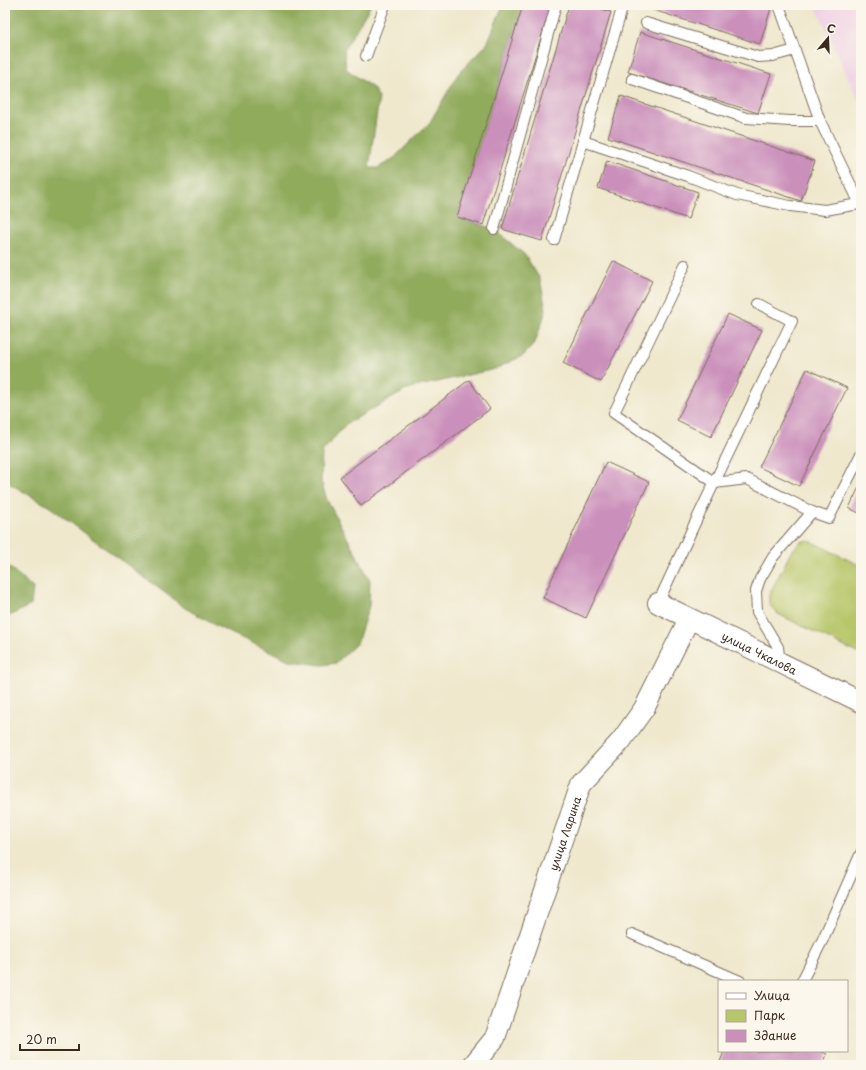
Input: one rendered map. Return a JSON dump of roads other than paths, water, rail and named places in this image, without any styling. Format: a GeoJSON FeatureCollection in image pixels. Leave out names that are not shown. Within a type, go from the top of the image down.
{"type":"FeatureCollection","features":[{"type":"Feature","properties":{"kind":"street","name":"улица Чкалова"},"geometry":{"type":"LineString","coordinates":[[658,603],[861,702]]}},
{"type":"Feature","properties":{"kind":"street","name":"улица Ларина"},"geometry":{"type":"LineString","coordinates":[[473,1065],[495,1038],[581,784],[621,741],[645,707],[689,619]]}},
{"type":"Feature","properties":{"kind":"lane"},"geometry":{"type":"LineString","coordinates":[[366,56],[385,5]]}},
{"type":"Feature","properties":{"kind":"lane"},"geometry":{"type":"LineString","coordinates":[[494,229],[556,5]]}},
{"type":"Feature","properties":{"kind":"lane"},"geometry":{"type":"LineString","coordinates":[[554,240],[621,12],[621,5]]}},
{"type":"Feature","properties":{"kind":"lane"},"geometry":{"type":"LineString","coordinates":[[583,141],[688,176],[737,195],[790,206],[824,210],[860,205],[820,120],[779,5]]}},
{"type":"Feature","properties":{"kind":"lane"},"geometry":{"type":"LineString","coordinates":[[646,23],[758,57],[773,56],[795,50]]}},
{"type":"Feature","properties":{"kind":"lane"},"geometry":{"type":"LineString","coordinates":[[632,79],[746,118],[790,121],[820,120]]}},
{"type":"Feature","properties":{"kind":"lane"},"geometry":{"type":"LineString","coordinates":[[685,265],[614,412],[715,483],[747,480],[812,512],[829,518],[861,454]]}},
{"type":"Feature","properties":{"kind":"lane"},"geometry":{"type":"LineString","coordinates":[[658,603],[792,321],[760,304]]}},
{"type":"Feature","properties":{"kind":"lane"},"geometry":{"type":"LineString","coordinates":[[780,663],[778,647],[757,612],[756,592],[760,579],[773,557],[812,512]]}},
{"type":"Feature","properties":{"kind":"lane"},"geometry":{"type":"LineString","coordinates":[[802,980],[861,853]]}},
{"type":"Feature","properties":{"kind":"lane"},"geometry":{"type":"LineString","coordinates":[[632,934],[738,980]]}}]}
